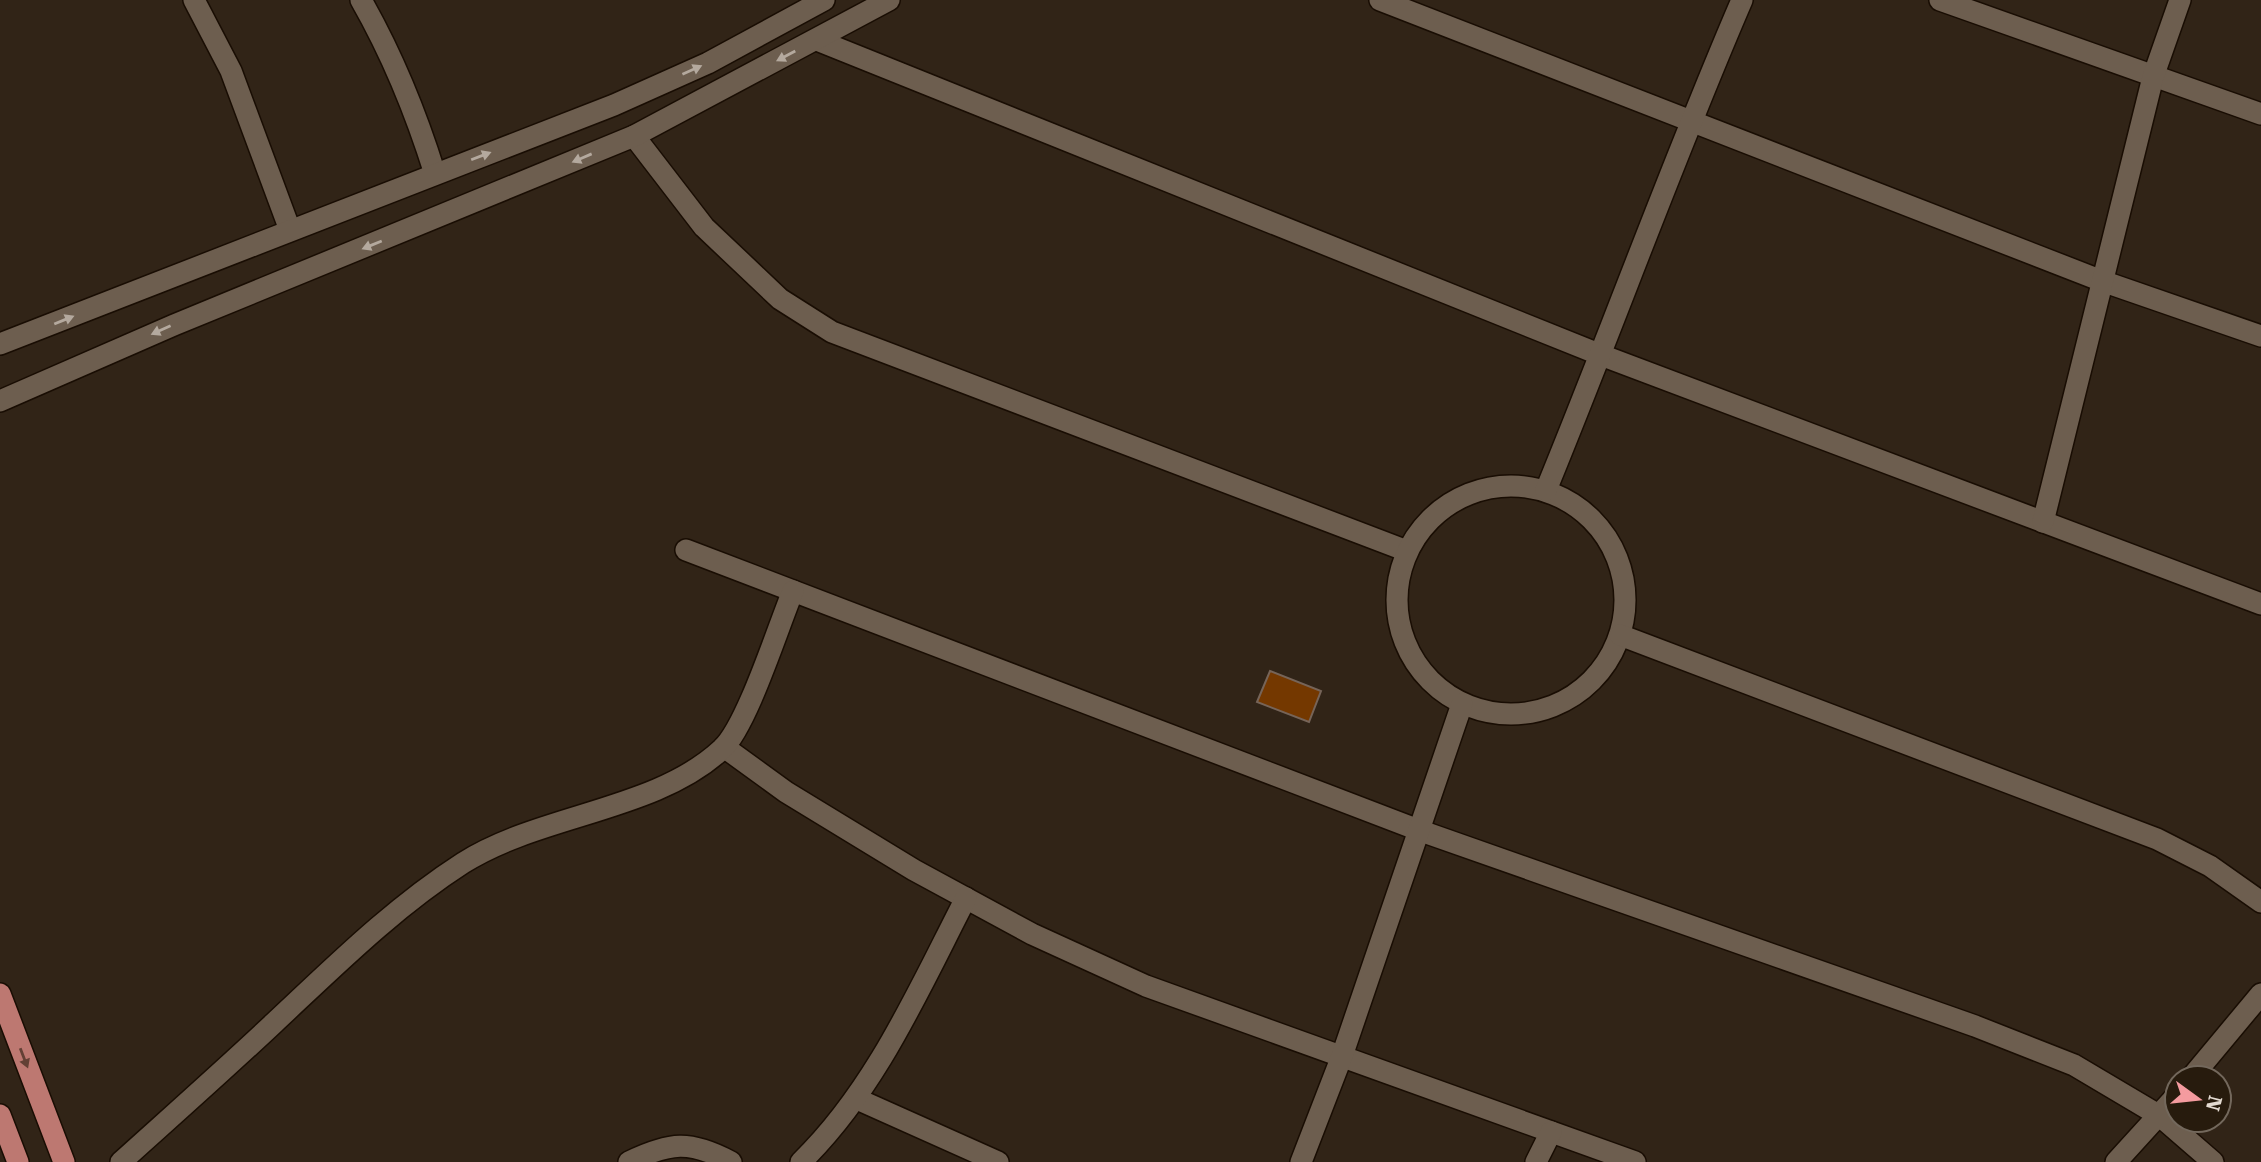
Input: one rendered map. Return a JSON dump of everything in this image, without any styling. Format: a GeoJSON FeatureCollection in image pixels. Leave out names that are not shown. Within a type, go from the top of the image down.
{"type":"FeatureCollection","features":[{"type":"Feature","properties":{"kind":"main road"},"geometry":{"type":"LineString","coordinates":[[0,994],[64,1162]]}},
{"type":"Feature","properties":{"kind":"main road"},"geometry":{"type":"LineString","coordinates":[[0,1115],[18,1162]]}},
{"type":"Feature","properties":{"kind":"street"},"geometry":{"type":"LineString","coordinates":[[194,0],[231,71],[290,230]]}},
{"type":"Feature","properties":{"kind":"street"},"geometry":{"type":"LineString","coordinates":[[361,0],[387,47],[416,115],[435,174]]}},
{"type":"Feature","properties":{"kind":"street"},"geometry":{"type":"LineString","coordinates":[[0,344],[625,100],[708,63],[824,0]]}},
{"type":"Feature","properties":{"kind":"street"},"geometry":{"type":"LineString","coordinates":[[0,401],[174,325],[634,136],[888,0]]}},
{"type":"Feature","properties":{"kind":"street"},"geometry":{"type":"LineString","coordinates":[[1380,0],[1689,123],[2102,281],[2261,336]]}},
{"type":"Feature","properties":{"kind":"street"},"geometry":{"type":"LineString","coordinates":[[1431,19],[1440,0]]}},
{"type":"Feature","properties":{"kind":"street"},"geometry":{"type":"LineString","coordinates":[[1546,490],[1601,355],[1689,123],[1742,0]]}},
{"type":"Feature","properties":{"kind":"street"},"geometry":{"type":"LineString","coordinates":[[1940,0],[2261,114]]}},
{"type":"Feature","properties":{"kind":"street"},"geometry":{"type":"LineString","coordinates":[[2043,522],[2154,77],[2180,0]]}},
{"type":"Feature","properties":{"kind":"street"},"geometry":{"type":"LineString","coordinates":[[817,40],[1601,355],[2261,604]]}},
{"type":"Feature","properties":{"kind":"street"},"geometry":{"type":"LineString","coordinates":[[634,136],[704,227],[780,299],[832,332],[1407,551]]}},
{"type":"Feature","properties":{"kind":"street"},"geometry":{"type":"LineString","coordinates":[[1514,485],[1546,490],[1578,507],[1604,532],[1620,564],[1626,600],[1620,635],[1602,670],[1574,696],[1550,707],[1538,712],[1500,715],[1462,704],[1432,684],[1411,656],[1398,622],[1397,586],[1407,551],[1426,523],[1443,509],[1481,489],[1514,485]]}},
{"type":"Feature","properties":{"kind":"street"},"geometry":{"type":"LineString","coordinates":[[687,550],[1422,831],[1975,1026],[2074,1065],[2160,1116],[2213,1162]]}},
{"type":"Feature","properties":{"kind":"street"},"geometry":{"type":"LineString","coordinates":[[121,1162],[374,929],[464,863],[524,832],[627,800],[696,771],[724,747],[748,703],[793,591]]}},
{"type":"Feature","properties":{"kind":"street"},"geometry":{"type":"LineString","coordinates":[[1620,635],[2157,839],[2210,866],[2261,902]]}},
{"type":"Feature","properties":{"kind":"street"},"geometry":{"type":"LineString","coordinates":[[1301,1162],[1342,1056],[1422,831],[1462,704]]}},
{"type":"Feature","properties":{"kind":"street"},"geometry":{"type":"LineString","coordinates":[[724,747],[786,792],[966,898],[1032,934],[1146,986],[1635,1162]]}},
{"type":"Feature","properties":{"kind":"street"},"geometry":{"type":"LineString","coordinates":[[801,1162],[856,1099],[900,1024],[966,898]]}},
{"type":"Feature","properties":{"kind":"street"},"geometry":{"type":"LineString","coordinates":[[2203,1064],[2261,994]]}},
{"type":"Feature","properties":{"kind":"street"},"geometry":{"type":"LineString","coordinates":[[856,1099],[998,1162]]}},
{"type":"Feature","properties":{"kind":"street"},"geometry":{"type":"LineString","coordinates":[[2116,1162],[2163,1112]]}},
{"type":"Feature","properties":{"kind":"street"},"geometry":{"type":"LineString","coordinates":[[1536,1162],[1551,1132]]}},
{"type":"Feature","properties":{"kind":"street"},"geometry":{"type":"LineString","coordinates":[[629,1162],[660,1147],[686,1146],[717,1154],[732,1162]]}},
{"type":"Feature","properties":{"kind":"building"},"geometry":{"type":"Polygon","coordinates":[[[1270,671],[1321,691],[1309,722],[1257,702],[1270,671]]]}}]}
